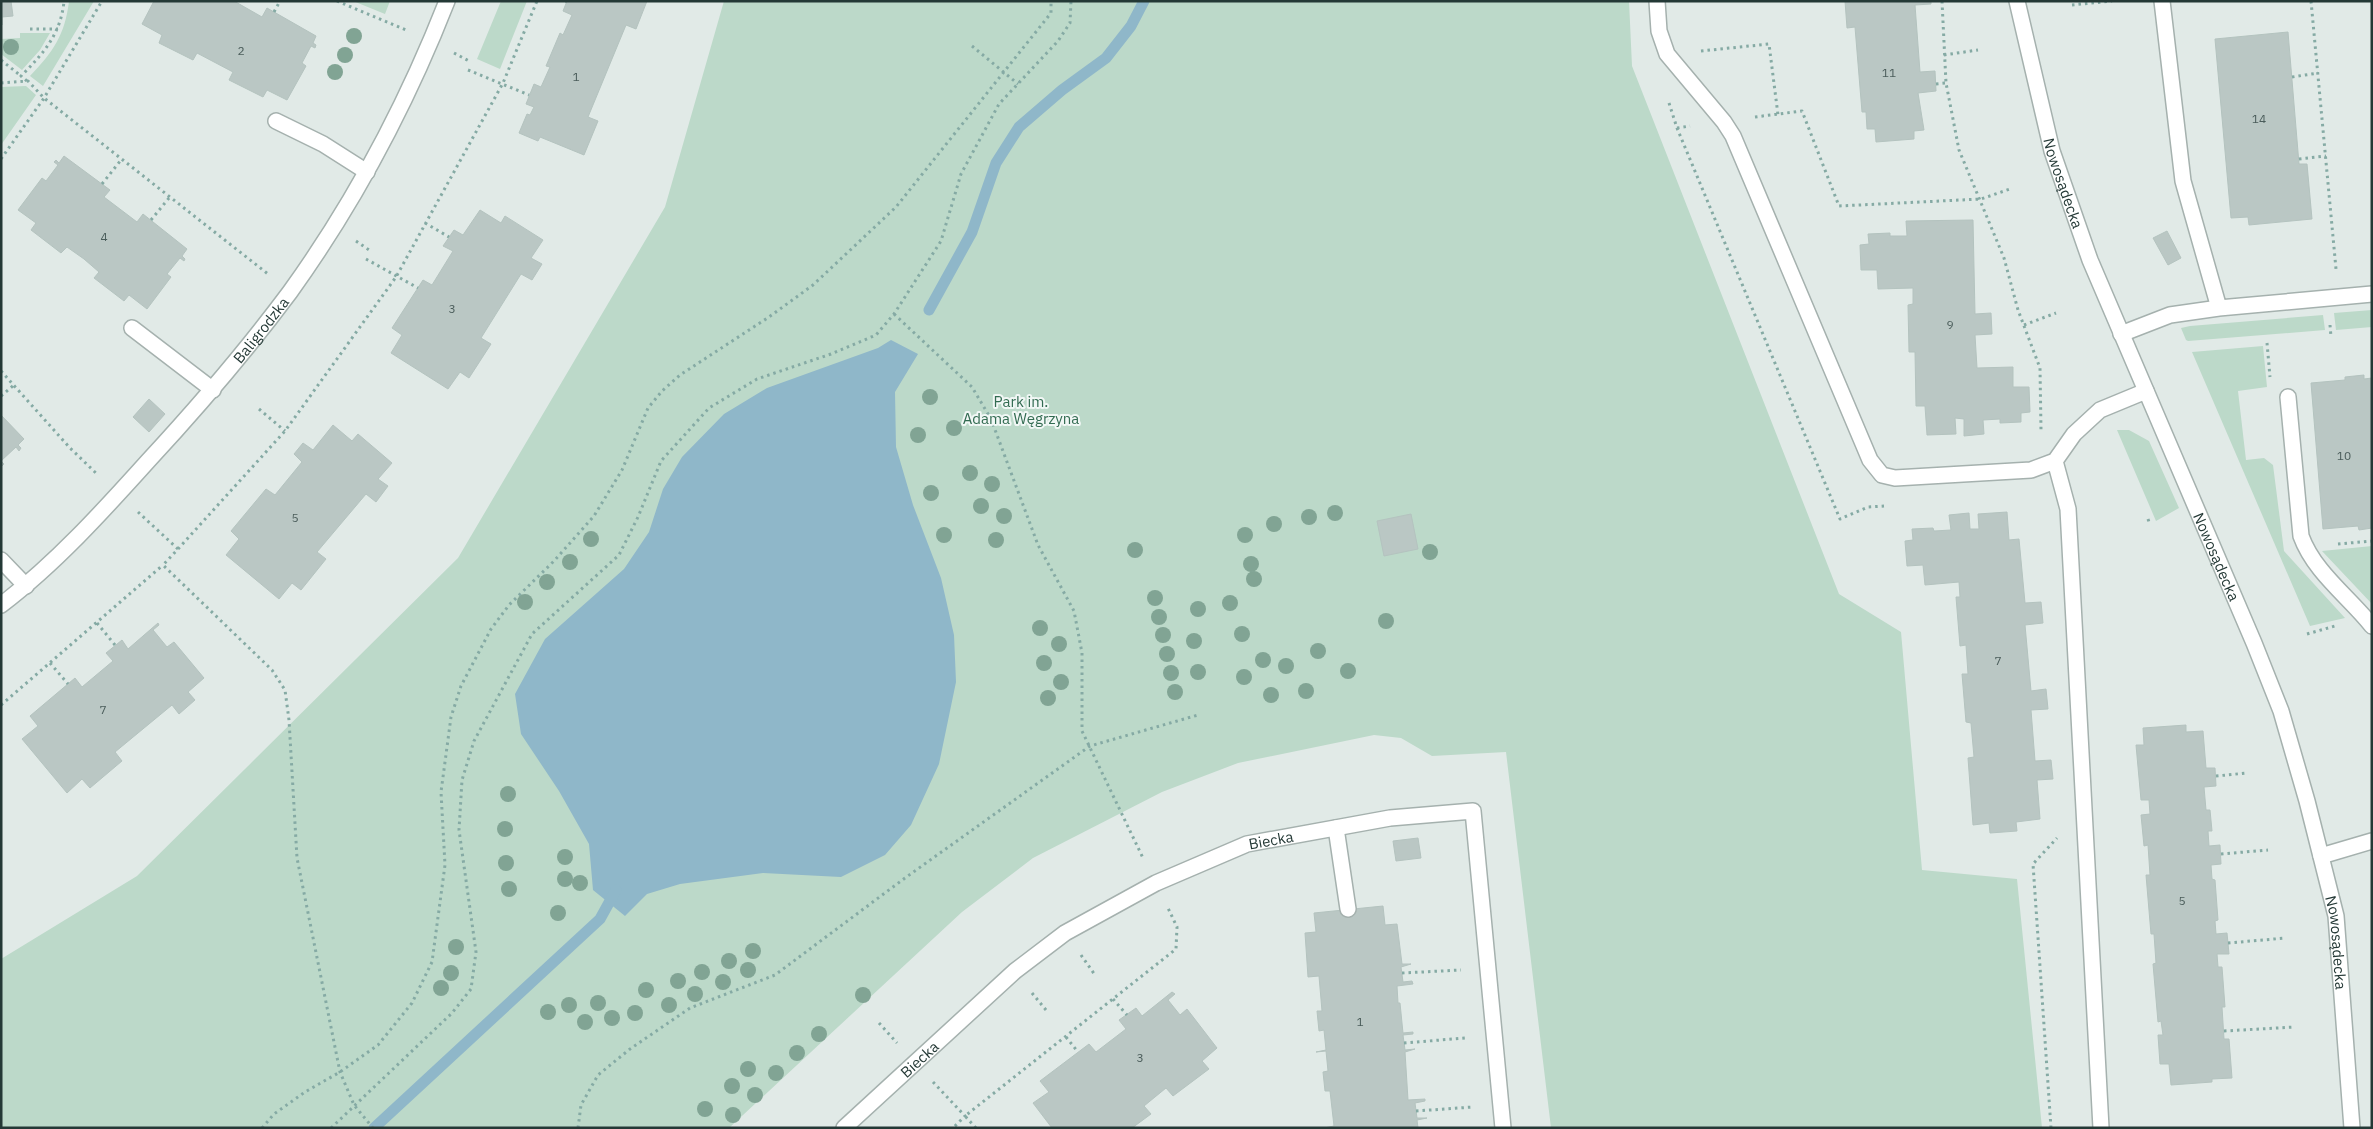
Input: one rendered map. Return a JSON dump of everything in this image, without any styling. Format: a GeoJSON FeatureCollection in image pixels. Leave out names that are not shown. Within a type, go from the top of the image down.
{"type":"FeatureCollection","features":[{"type":"Feature","properties":{"kind":"street","name":"Baligrodzka"},"geometry":{"type":"LineString","coordinates":[[1,605],[26,586],[119,494],[213,390],[290,291],[367,172],[431,42],[447,1]]}},
{"type":"Feature","properties":{"kind":"street"},"geometry":{"type":"LineString","coordinates":[[1657,1],[1659,31],[1667,54],[1724,122],[1733,136],[1870,460],[1882,475],[1895,478],[2021,470],[2048,463],[2074,434],[2100,410],[2146,391]]}},
{"type":"Feature","properties":{"kind":"street","name":"Nowosądecka"},"geometry":{"type":"LineString","coordinates":[[2018,1],[2052,151],[2090,260],[2254,643],[2281,711],[2307,801],[2336,916],[2352,1128]]}},
{"type":"Feature","properties":{"kind":"street"},"geometry":{"type":"LineString","coordinates":[[2162,1],[2183,180],[2219,308]]}},
{"type":"Feature","properties":{"kind":"street"},"geometry":{"type":"LineString","coordinates":[[276,121],[323,144],[367,172]]}},
{"type":"Feature","properties":{"kind":"street"},"geometry":{"type":"LineString","coordinates":[[2121,334],[2170,315],[2219,308],[2372,294]]}},
{"type":"Feature","properties":{"kind":"street"},"geometry":{"type":"LineString","coordinates":[[132,328],[213,390]]}},
{"type":"Feature","properties":{"kind":"street"},"geometry":{"type":"LineString","coordinates":[[2288,397],[2303,542],[2315,564],[2372,626]]}},
{"type":"Feature","properties":{"kind":"street"},"geometry":{"type":"LineString","coordinates":[[2048,463],[2068,509],[2101,1128]]}},
{"type":"Feature","properties":{"kind":"street"},"geometry":{"type":"LineString","coordinates":[[1,560],[26,586]]}},
{"type":"Feature","properties":{"kind":"street","name":"Biecka"},"geometry":{"type":"LineString","coordinates":[[844,1128],[1014,971],[1065,933],[1156,883],[1247,844],[1390,818],[1474,810],[1503,1128]]}},
{"type":"Feature","properties":{"kind":"street"},"geometry":{"type":"LineString","coordinates":[[1336,828],[1348,909]]}},
{"type":"Feature","properties":{"kind":"street"},"geometry":{"type":"LineString","coordinates":[[2321,856],[2372,841]]}},
{"type":"Feature","properties":{"kind":"path"},"geometry":{"type":"LineString","coordinates":[[21,76],[46,50],[58,29],[64,1]]}},
{"type":"Feature","properties":{"kind":"path"},"geometry":{"type":"LineString","coordinates":[[1,159],[44,98],[102,1]]}},
{"type":"Feature","properties":{"kind":"path"},"geometry":{"type":"LineString","coordinates":[[274,12],[280,1]]}},
{"type":"Feature","properties":{"kind":"path"},"geometry":{"type":"LineString","coordinates":[[1,705],[163,566],[284,431],[396,277],[503,83],[537,1]]}},
{"type":"Feature","properties":{"kind":"path"},"geometry":{"type":"LineString","coordinates":[[262,1128],[274,1114],[378,1045],[412,1002],[432,962],[445,865],[441,792],[451,717],[461,686],[491,629],[509,605],[554,561],[594,516],[622,470],[648,408],[662,391],[680,375],[769,317],[813,285],[896,208],[1051,13],[1051,1]]}},
{"type":"Feature","properties":{"kind":"path"},"geometry":{"type":"LineString","coordinates":[[331,1128],[452,1013],[471,989],[476,952],[459,830],[462,780],[474,740],[532,634],[619,556],[638,518],[661,461],[709,408],[758,379],[831,354],[876,335],[894,314],[941,242],[961,174],[999,104],[1058,41],[1070,23],[1070,1]]}},
{"type":"Feature","properties":{"kind":"path"},"geometry":{"type":"LineString","coordinates":[[1942,1],[1946,83],[1959,150],[2004,258],[2024,325],[2040,368],[2048,463]]}},
{"type":"Feature","properties":{"kind":"path"},"geometry":{"type":"LineString","coordinates":[[2072,5],[2112,1]]}},
{"type":"Feature","properties":{"kind":"path"},"geometry":{"type":"LineString","coordinates":[[2311,1],[2339,297]]}},
{"type":"Feature","properties":{"kind":"path"},"geometry":{"type":"LineString","coordinates":[[30,29],[58,29]]}},
{"type":"Feature","properties":{"kind":"path"},"geometry":{"type":"LineString","coordinates":[[1667,54],[1770,44],[1778,114]]}},
{"type":"Feature","properties":{"kind":"path"},"geometry":{"type":"LineString","coordinates":[[972,46],[1018,84]]}},
{"type":"Feature","properties":{"kind":"path"},"geometry":{"type":"LineString","coordinates":[[1944,55],[1978,50]]}},
{"type":"Feature","properties":{"kind":"path"},"geometry":{"type":"LineString","coordinates":[[1,60],[28,81],[44,98],[121,160],[290,291]]}},
{"type":"Feature","properties":{"kind":"path"},"geometry":{"type":"LineString","coordinates":[[468,70],[529,95]]}},
{"type":"Feature","properties":{"kind":"path"},"geometry":{"type":"LineString","coordinates":[[2292,77],[2318,73]]}},
{"type":"Feature","properties":{"kind":"path"},"geometry":{"type":"LineString","coordinates":[[1,83],[28,81]]}},
{"type":"Feature","properties":{"kind":"path"},"geometry":{"type":"LineString","coordinates":[[1936,84],[1946,83]]}},
{"type":"Feature","properties":{"kind":"path"},"geometry":{"type":"LineString","coordinates":[[1668,99],[1677,128],[1840,519],[1868,507],[1887,506]]}},
{"type":"Feature","properties":{"kind":"path"},"geometry":{"type":"LineString","coordinates":[[1816,146],[1840,206],[1981,199],[2010,189]]}},
{"type":"Feature","properties":{"kind":"path"},"geometry":{"type":"LineString","coordinates":[[2299,159],[2326,156]]}},
{"type":"Feature","properties":{"kind":"path"},"geometry":{"type":"LineString","coordinates":[[102,184],[121,160]]}},
{"type":"Feature","properties":{"kind":"path"},"geometry":{"type":"LineString","coordinates":[[151,220],[169,198]]}},
{"type":"Feature","properties":{"kind":"path"},"geometry":{"type":"LineString","coordinates":[[426,223],[449,237]]}},
{"type":"Feature","properties":{"kind":"path"},"geometry":{"type":"LineString","coordinates":[[366,259],[418,288]]}},
{"type":"Feature","properties":{"kind":"path"},"geometry":{"type":"LineString","coordinates":[[2024,325],[2056,313]]}},
{"type":"Feature","properties":{"kind":"path"},"geometry":{"type":"LineString","coordinates":[[894,314],[972,387],[991,419],[1038,545],[1074,611],[1082,653],[1082,731],[1132,836]]}},
{"type":"Feature","properties":{"kind":"path"},"geometry":{"type":"LineString","coordinates":[[2330,321],[2331,337]]}},
{"type":"Feature","properties":{"kind":"path"},"geometry":{"type":"LineString","coordinates":[[1,370],[70,448],[119,494]]}},
{"type":"Feature","properties":{"kind":"path"},"geometry":{"type":"LineString","coordinates":[[1,396],[14,385]]}},
{"type":"Feature","properties":{"kind":"path"},"geometry":{"type":"LineString","coordinates":[[259,409],[284,431]]}},
{"type":"Feature","properties":{"kind":"path"},"geometry":{"type":"LineString","coordinates":[[156,529],[178,549]]}},
{"type":"Feature","properties":{"kind":"path"},"geometry":{"type":"LineString","coordinates":[[2337,544],[2372,541]]}},
{"type":"Feature","properties":{"kind":"path"},"geometry":{"type":"LineString","coordinates":[[163,566],[272,670],[284,690],[289,720],[297,858],[340,1072],[354,1105],[373,1128]]}},
{"type":"Feature","properties":{"kind":"path"},"geometry":{"type":"LineString","coordinates":[[97,623],[115,645]]}},
{"type":"Feature","properties":{"kind":"path"},"geometry":{"type":"LineString","coordinates":[[50,663],[68,684]]}},
{"type":"Feature","properties":{"kind":"path"},"geometry":{"type":"LineString","coordinates":[[578,1128],[581,1105],[598,1075],[630,1049],[690,1008],[775,976],[921,866],[1090,746],[1198,715]]}},
{"type":"Feature","properties":{"kind":"path"},"geometry":{"type":"LineString","coordinates":[[2216,776],[2247,773]]}},
{"type":"Feature","properties":{"kind":"path"},"geometry":{"type":"LineString","coordinates":[[2050,1128],[2033,864],[2058,837]]}},
{"type":"Feature","properties":{"kind":"path"},"geometry":{"type":"LineString","coordinates":[[2221,854],[2268,850]]}},
{"type":"Feature","properties":{"kind":"path"},"geometry":{"type":"LineString","coordinates":[[953,1128],[1176,949],[1177,927]]}},
{"type":"Feature","properties":{"kind":"path"},"geometry":{"type":"LineString","coordinates":[[2228,943],[2286,938]]}},
{"type":"Feature","properties":{"kind":"path"},"geometry":{"type":"LineString","coordinates":[[1402,973],[1438,973],[1488,968]]}},
{"type":"Feature","properties":{"kind":"path"},"geometry":{"type":"LineString","coordinates":[[1113,999],[1126,1015]]}},
{"type":"Feature","properties":{"kind":"path"},"geometry":{"type":"LineString","coordinates":[[2224,1031],[2294,1027]]}},
{"type":"Feature","properties":{"kind":"path"},"geometry":{"type":"LineString","coordinates":[[1404,1043],[1495,1035]]}},
{"type":"Feature","properties":{"kind":"path"},"geometry":{"type":"LineString","coordinates":[[1066,1037],[1078,1052]]}},
{"type":"Feature","properties":{"kind":"path"},"geometry":{"type":"LineString","coordinates":[[947,1097],[976,1128]]}},
{"type":"Feature","properties":{"kind":"path"},"geometry":{"type":"LineString","coordinates":[[1416,1111],[1501,1104]]}},
{"type":"Feature","properties":{"kind":"green space"},"geometry":{"type":"Polygon","coordinates":[[[69,1],[94,1],[43,86],[30,76],[57,42],[64,24],[69,1]]]}},
{"type":"Feature","properties":{"kind":"green space"},"geometry":{"type":"Polygon","coordinates":[[[353,1],[390,1],[385,14],[353,1]]]}},
{"type":"Feature","properties":{"kind":"green space"},"geometry":{"type":"Polygon","coordinates":[[[501,1],[527,1],[500,69],[477,59],[501,1]]]}},
{"type":"Feature","properties":{"kind":"green space","name":"Park im. Adama Węgrzyna"},"geometry":{"type":"Polygon","coordinates":[[[724,1],[1629,1],[1632,66],[1839,594],[1901,632],[1922,870],[2017,879],[2042,1128],[1551,1128],[1506,752],[1432,756],[1401,738],[1374,735],[1238,763],[1162,792],[1033,858],[962,912],[729,1128],[1,1128],[1,959],[137,876],[458,558],[665,207],[724,1]]]}},
{"type":"Feature","properties":{"kind":"green space"},"geometry":{"type":"Polygon","coordinates":[[[20,33],[50,33],[40,50],[22,70],[1,54],[1,39],[20,38],[20,33]]]}},
{"type":"Feature","properties":{"kind":"green space"},"geometry":{"type":"Polygon","coordinates":[[[26,86],[36,95],[1,145],[1,87],[26,86]]]}},
{"type":"Feature","properties":{"kind":"green space"},"geometry":{"type":"Polygon","coordinates":[[[2372,310],[2372,327],[2336,330],[2334,313],[2372,310]]]}},
{"type":"Feature","properties":{"kind":"green space"},"geometry":{"type":"Polygon","coordinates":[[[2323,315],[2325,330],[2188,341],[2181,328],[2190,326],[2323,315]]]}},
{"type":"Feature","properties":{"kind":"green space"},"geometry":{"type":"Polygon","coordinates":[[[2263,346],[2267,387],[2238,391],[2246,460],[2264,458],[2273,465],[2284,551],[2345,618],[2310,626],[2192,352],[2263,346]]]}},
{"type":"Feature","properties":{"kind":"green space"},"geometry":{"type":"Polygon","coordinates":[[[2117,430],[2129,430],[2149,441],[2179,508],[2156,521],[2117,430]]]}},
{"type":"Feature","properties":{"kind":"green space"},"geometry":{"type":"Polygon","coordinates":[[[2372,546],[2372,604],[2322,551],[2372,546]]]}},
{"type":"Feature","properties":{"kind":"water"},"geometry":{"type":"Polygon","coordinates":[[[891,340],[918,354],[895,392],[896,447],[913,505],[941,578],[954,635],[956,682],[939,764],[911,825],[885,855],[841,877],[763,873],[680,884],[647,894],[625,916],[593,890],[589,844],[559,791],[521,734],[515,694],[545,639],[624,569],[649,532],[663,489],[682,457],[724,414],[767,388],[878,348],[891,340]]]}},
{"type":"Feature","properties":{"kind":"building"},"geometry":{"type":"Polygon","coordinates":[[[1,1],[11,1],[13,16],[2,17],[2,25],[1,1]]]}},
{"type":"Feature","properties":{"kind":"building"},"geometry":{"type":"Polygon","coordinates":[[[154,1],[234,1],[262,17],[267,8],[316,36],[313,43],[316,45],[315,48],[311,46],[302,63],[306,66],[287,100],[267,90],[263,97],[229,80],[233,72],[197,53],[193,60],[159,43],[162,35],[142,24],[154,1]]]}},
{"type":"Feature","properties":{"kind":"building"},"geometry":{"type":"Polygon","coordinates":[[[567,1],[647,1],[636,29],[626,25],[588,117],[598,121],[584,155],[540,137],[538,141],[519,133],[527,114],[530,115],[534,107],[526,104],[534,84],[541,87],[550,67],[546,66],[560,33],[563,35],[572,15],[563,11],[567,1]]]}},
{"type":"Feature","properties":{"kind":"building"},"geometry":{"type":"Polygon","coordinates":[[[1845,1],[1931,1],[1931,4],[1915,5],[1920,72],[1935,71],[1936,91],[1918,93],[1924,130],[1914,131],[1914,139],[1876,142],[1875,129],[1867,129],[1866,112],[1862,112],[1855,27],[1847,28],[1845,1]]]}},
{"type":"Feature","properties":{"kind":"building"},"geometry":{"type":"Polygon","coordinates":[[[2288,32],[2299,164],[2307,164],[2312,219],[2249,225],[2248,217],[2231,218],[2215,39],[2288,32]]]}},
{"type":"Feature","properties":{"kind":"building"},"geometry":{"type":"Polygon","coordinates":[[[64,156],[110,190],[104,197],[137,222],[143,214],[187,249],[182,256],[185,259],[184,261],[180,258],[167,274],[171,277],[147,309],[129,295],[124,301],[94,278],[99,272],[84,259],[67,247],[61,253],[31,230],[36,223],[18,210],[42,178],[46,181],[58,165],[54,162],[56,160],[59,163],[64,156]]]}},
{"type":"Feature","properties":{"kind":"building"},"geometry":{"type":"Polygon","coordinates":[[[480,210],[501,223],[505,216],[543,240],[531,258],[542,264],[532,280],[521,274],[481,338],[491,344],[469,378],[460,372],[448,389],[391,353],[402,335],[392,328],[423,280],[432,285],[453,251],[443,246],[454,230],[463,235],[480,210]]]}},
{"type":"Feature","properties":{"kind":"building"},"geometry":{"type":"Polygon","coordinates":[[[1973,220],[1975,314],[1991,313],[1992,334],[1975,335],[1977,368],[2013,367],[2013,387],[2029,387],[2030,412],[2021,413],[2021,422],[2000,423],[2000,419],[1983,420],[1984,434],[1964,436],[1964,419],[1955,418],[1956,434],[1927,435],[1925,406],[1916,406],[1915,352],[1909,352],[1908,305],[1913,304],[1913,288],[1878,289],[1877,270],[1861,270],[1860,245],[1869,244],[1868,234],[1890,233],[1890,236],[1907,236],[1906,221],[1973,220]]]}},
{"type":"Feature","properties":{"kind":"building"},"geometry":{"type":"Polygon","coordinates":[[[2167,231],[2181,258],[2168,265],[2153,238],[2167,231]]]}},
{"type":"Feature","properties":{"kind":"building"},"geometry":{"type":"Polygon","coordinates":[[[2364,375],[2364,379],[2372,378],[2372,528],[2359,530],[2358,526],[2323,529],[2311,383],[2345,380],[2345,377],[2364,375]]]}},
{"type":"Feature","properties":{"kind":"building"},"geometry":{"type":"Polygon","coordinates":[[[149,399],[165,414],[149,432],[133,417],[149,399]]]}},
{"type":"Feature","properties":{"kind":"building"},"geometry":{"type":"Polygon","coordinates":[[[1,415],[24,439],[18,445],[21,448],[19,451],[16,447],[1,461],[1,415]]]}},
{"type":"Feature","properties":{"kind":"building"},"geometry":{"type":"Polygon","coordinates":[[[333,425],[352,441],[358,434],[392,463],[378,479],[388,486],[376,502],[366,494],[317,552],[326,559],[301,590],[292,583],[279,599],[226,555],[239,539],[231,531],[266,489],[275,495],[302,462],[294,454],[303,443],[313,450],[333,425]]]}},
{"type":"Feature","properties":{"kind":"building"},"geometry":{"type":"Polygon","coordinates":[[[2007,512],[2009,540],[2019,539],[2025,603],[2041,602],[2043,623],[2025,625],[2031,691],[2046,689],[2048,709],[2031,710],[2035,761],[2051,760],[2053,779],[2037,780],[2040,819],[2016,822],[2017,831],[1990,833],[1989,823],[1973,825],[1968,758],[1974,757],[1971,723],[1966,722],[1962,674],[1968,674],[1966,645],[1960,646],[1956,597],[1960,597],[1959,582],[1925,585],[1923,565],[1907,566],[1905,541],[1913,540],[1912,529],[1933,528],[1934,531],[1951,530],[1949,515],[1969,513],[1970,529],[1979,529],[1978,514],[2007,512]]]}},
{"type":"Feature","properties":{"kind":"building"},"geometry":{"type":"Polygon","coordinates":[[[1411,514],[1418,549],[1384,556],[1377,521],[1411,514]]]}},
{"type":"Feature","properties":{"kind":"building"},"geometry":{"type":"Polygon","coordinates":[[[158,623],[159,625],[153,630],[167,647],[174,642],[204,678],[188,692],[195,700],[179,714],[172,705],[115,752],[122,761],[90,788],[82,779],[67,793],[22,739],[38,726],[30,716],[75,678],[82,687],[113,661],[106,653],[122,640],[128,649],[158,623]]]}},
{"type":"Feature","properties":{"kind":"building"},"geometry":{"type":"Polygon","coordinates":[[[2186,725],[2186,732],[2203,731],[2206,768],[2215,768],[2216,786],[2204,787],[2206,810],[2210,810],[2212,831],[2208,831],[2209,846],[2220,845],[2221,864],[2211,865],[2212,879],[2215,880],[2218,920],[2215,921],[2216,934],[2227,933],[2229,954],[2217,954],[2218,967],[2222,967],[2225,1007],[2222,1007],[2224,1039],[2229,1039],[2232,1078],[2212,1079],[2212,1082],[2171,1085],[2169,1064],[2160,1064],[2158,1035],[2163,1035],[2161,1021],[2158,1022],[2153,964],[2156,963],[2154,934],[2151,934],[2146,875],[2150,875],[2148,845],[2144,846],[2141,815],[2150,814],[2149,800],[2141,800],[2136,745],[2144,745],[2143,728],[2186,725]]]}},
{"type":"Feature","properties":{"kind":"building"},"geometry":{"type":"Polygon","coordinates":[[[1418,838],[1421,858],[1396,861],[1393,841],[1418,838]]]}},
{"type":"Feature","properties":{"kind":"building"},"geometry":{"type":"Polygon","coordinates":[[[1383,906],[1385,925],[1397,924],[1402,964],[1411,964],[1401,967],[1403,982],[1412,981],[1413,984],[1397,986],[1403,1033],[1413,1032],[1413,1034],[1403,1035],[1405,1050],[1415,1049],[1405,1052],[1408,1100],[1425,1099],[1425,1101],[1415,1103],[1417,1118],[1427,1118],[1417,1120],[1418,1128],[1324,1128],[1334,1126],[1330,1091],[1325,1091],[1323,1072],[1328,1071],[1326,1051],[1316,1052],[1326,1050],[1324,1030],[1319,1031],[1317,1011],[1322,1011],[1319,976],[1308,977],[1305,933],[1316,932],[1314,913],[1383,906]]]}},
{"type":"Feature","properties":{"kind":"building"},"geometry":{"type":"Polygon","coordinates":[[[1172,992],[1175,994],[1168,1000],[1180,1015],[1187,1009],[1217,1048],[1202,1061],[1209,1069],[1173,1096],[1166,1088],[1144,1106],[1151,1114],[1132,1128],[1052,1128],[1033,1103],[1049,1092],[1040,1081],[1089,1044],[1096,1052],[1126,1029],[1119,1020],[1136,1008],[1142,1016],[1172,992]]]}},
{"type":"Feature","properties":{"kind":"waterway"},"geometry":{"type":"LineString","coordinates":[[929,310],[972,232],[996,163],[1019,127],[1062,90],[1106,58],[1131,26],[1144,1]]}},
{"type":"Feature","properties":{"kind":"waterway"},"geometry":{"type":"LineString","coordinates":[[374,1128],[600,919],[616,890]]}}]}
